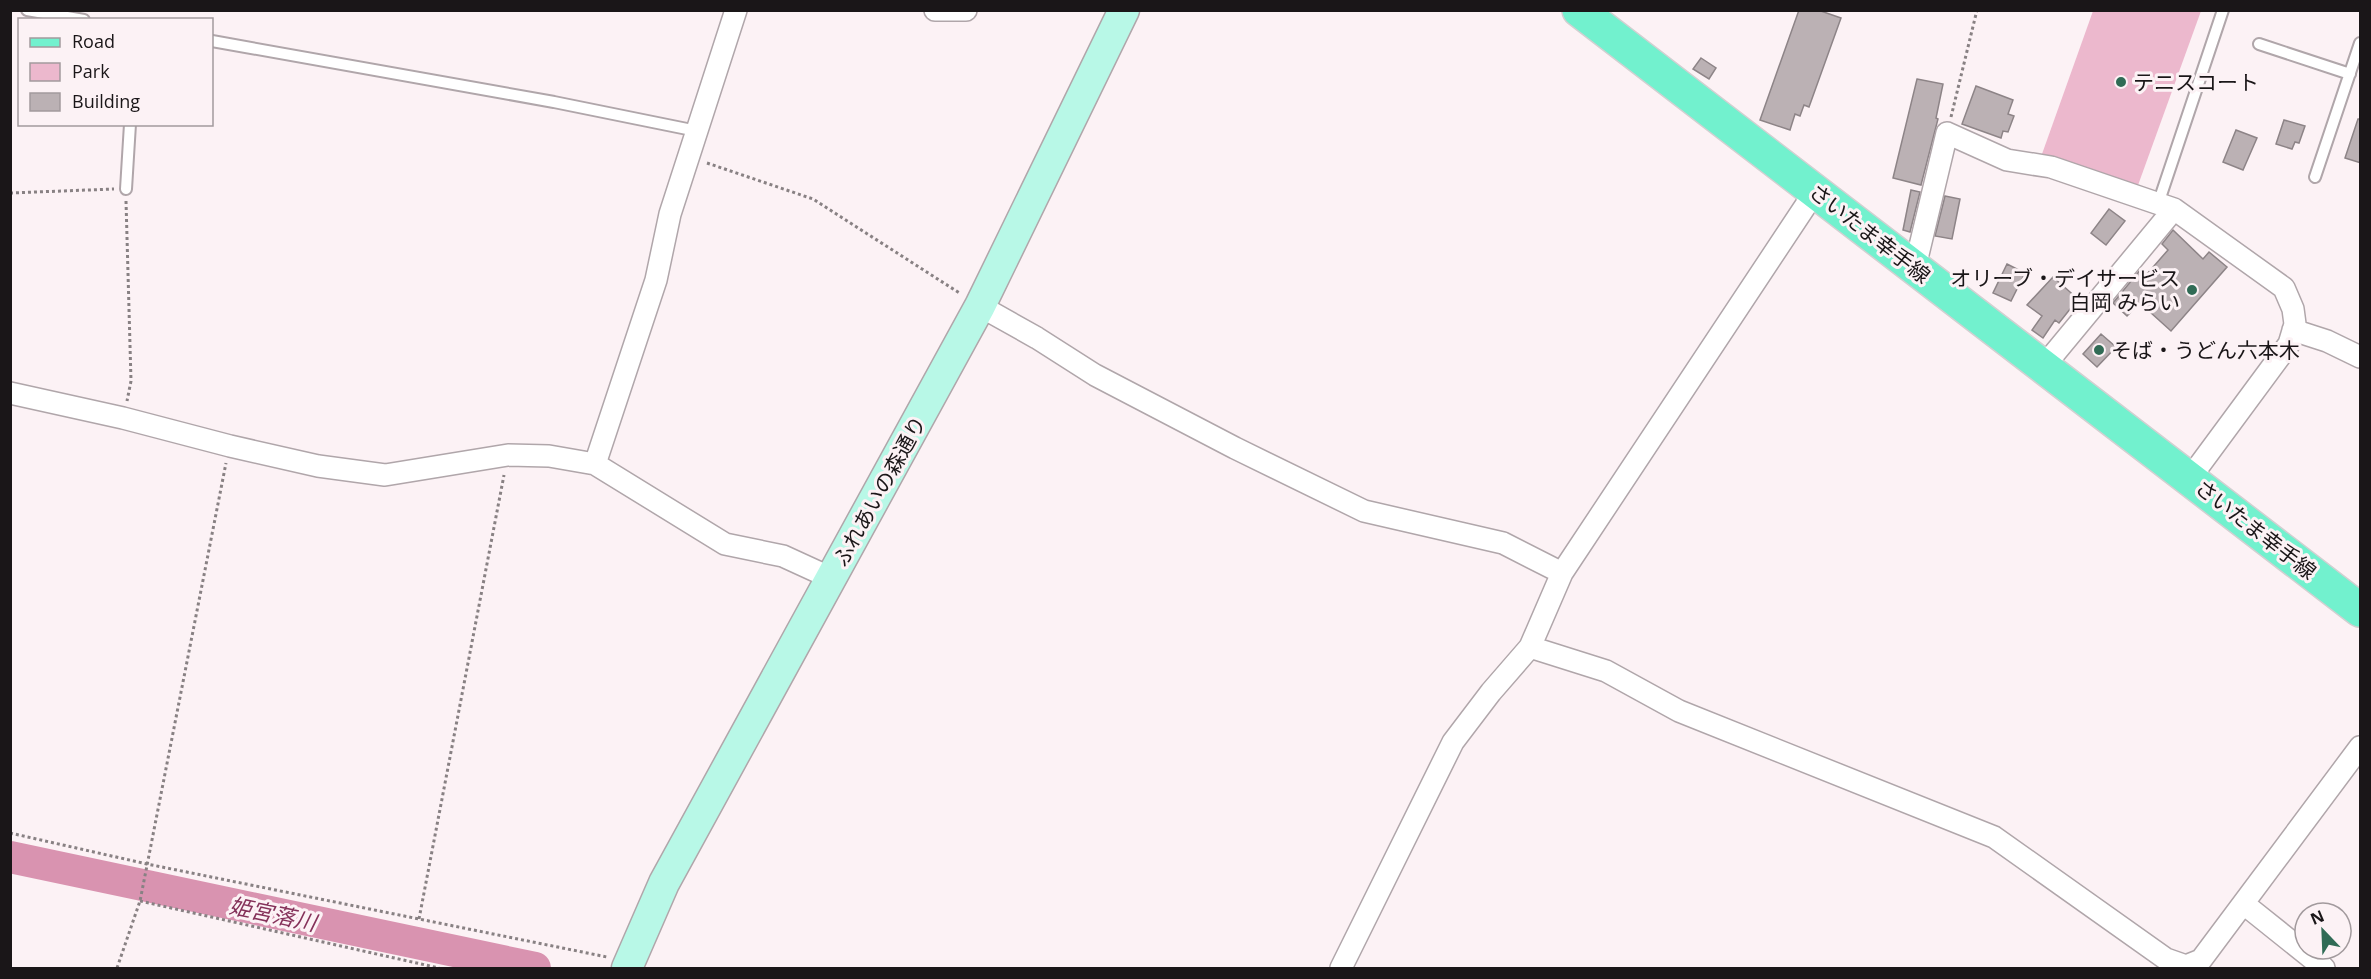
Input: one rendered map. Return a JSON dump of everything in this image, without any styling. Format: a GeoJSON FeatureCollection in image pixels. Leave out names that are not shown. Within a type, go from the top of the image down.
{"type":"FeatureCollection","features":[{"type":"Feature","properties":{"kind":"main road","name":"さいたま幸手線"},"geometry":{"type":"LineString","coordinates":[[1579,10],[2361,610]]}},
{"type":"Feature","properties":{"kind":"street"},"geometry":{"type":"LineString","coordinates":[[595,464],[656,280],[670,213],[736,10]]}},
{"type":"Feature","properties":{"kind":"street"},"geometry":{"type":"LineString","coordinates":[[935,10],[966,10]]}},
{"type":"Feature","properties":{"kind":"street","name":"ふれあいの森通り"},"geometry":{"type":"LineString","coordinates":[[628,965],[664,884],[980,306],[1124,10]]}},
{"type":"Feature","properties":{"kind":"street"},"geometry":{"type":"LineString","coordinates":[[1915,267],[1947,133],[2007,160],[2051,167],[2166,206],[2284,288],[2293,309],[2293,330],[2289,344],[2190,478]]}},
{"type":"Feature","properties":{"kind":"street"},"geometry":{"type":"LineString","coordinates":[[1341,969],[1453,742],[1491,692],[1530,647],[1562,573],[1816,190]]}},
{"type":"Feature","properties":{"kind":"street"},"geometry":{"type":"LineString","coordinates":[[2044,366],[2166,206]]}},
{"type":"Feature","properties":{"kind":"street"},"geometry":{"type":"LineString","coordinates":[[980,306],[1037,338],[1095,375],[1235,448],[1364,511],[1503,543],[1562,573]]}},
{"type":"Feature","properties":{"kind":"street"},"geometry":{"type":"LineString","coordinates":[[2293,330],[2327,341],[2361,357]]}},
{"type":"Feature","properties":{"kind":"street"},"geometry":{"type":"LineString","coordinates":[[10,393],[318,466],[385,475],[508,455],[549,456],[595,464],[726,544],[783,556],[831,578]]}},
{"type":"Feature","properties":{"kind":"street"},"geometry":{"type":"LineString","coordinates":[[1530,647],[1606,670],[1679,711],[1994,837],[2166,959],[2186,966],[2201,960],[2361,747]]}},
{"type":"Feature","properties":{"kind":"street"},"geometry":{"type":"LineString","coordinates":[[2244,904],[2324,969]]}},
{"type":"Feature","properties":{"kind":"lane"},"geometry":{"type":"LineString","coordinates":[[27,10],[73,18]]}},
{"type":"Feature","properties":{"kind":"lane"},"geometry":{"type":"LineString","coordinates":[[2166,206],[2223,10]]}},
{"type":"Feature","properties":{"kind":"lane"},"geometry":{"type":"LineString","coordinates":[[213,41],[554,102],[697,131]]}},
{"type":"Feature","properties":{"kind":"lane"},"geometry":{"type":"LineString","coordinates":[[2315,177],[2350,74],[2358,60],[2361,43]]}},
{"type":"Feature","properties":{"kind":"lane"},"geometry":{"type":"LineString","coordinates":[[2259,44],[2350,74]]}},
{"type":"Feature","properties":{"kind":"lane"},"geometry":{"type":"LineString","coordinates":[[126,189],[130,126]]}},
{"type":"Feature","properties":{"kind":"path"},"geometry":{"type":"LineString","coordinates":[[1947,133],[1977,10]]}},
{"type":"Feature","properties":{"kind":"path"},"geometry":{"type":"LineString","coordinates":[[688,156],[813,199],[980,306]]}},
{"type":"Feature","properties":{"kind":"path"},"geometry":{"type":"LineString","coordinates":[[10,193],[126,189],[131,381],[123,418]]}},
{"type":"Feature","properties":{"kind":"path"},"geometry":{"type":"LineString","coordinates":[[117,969],[140,901],[230,446]]}},
{"type":"Feature","properties":{"kind":"path"},"geometry":{"type":"LineString","coordinates":[[418,919],[508,455]]}},
{"type":"Feature","properties":{"kind":"path"},"geometry":{"type":"LineString","coordinates":[[10,833],[628,965]]}},
{"type":"Feature","properties":{"kind":"path"},"geometry":{"type":"LineString","coordinates":[[140,901],[439,969]]}},
{"type":"Feature","properties":{"kind":"green space","name":"テニスコート"},"geometry":{"type":"Polygon","coordinates":[[[2093,11],[2201,11],[2137,188],[2042,154],[2093,11]]]}},
{"type":"Feature","properties":{"kind":"building"},"geometry":{"type":"Polygon","coordinates":[[[1799,10],[1818,10],[1841,18],[1809,107],[1804,105],[1800,116],[1795,114],[1790,130],[1760,120],[1799,10]]]}},
{"type":"Feature","properties":{"kind":"building"},"geometry":{"type":"Polygon","coordinates":[[[1701,58],[1716,68],[1709,79],[1693,69],[1701,58]]]}},
{"type":"Feature","properties":{"kind":"building"},"geometry":{"type":"Polygon","coordinates":[[[1917,79],[1943,84],[1936,118],[1938,119],[1921,185],[1893,178],[1917,79]]]}},
{"type":"Feature","properties":{"kind":"building"},"geometry":{"type":"Polygon","coordinates":[[[1976,86],[2013,100],[2008,114],[2014,116],[2008,132],[2003,131],[2001,138],[1962,124],[1976,86]]]}},
{"type":"Feature","properties":{"kind":"building"},"geometry":{"type":"Polygon","coordinates":[[[2358,119],[2361,119],[2361,163],[2345,158],[2358,119]]]}},
{"type":"Feature","properties":{"kind":"building"},"geometry":{"type":"Polygon","coordinates":[[[2284,120],[2305,126],[2299,143],[2295,142],[2292,149],[2276,144],[2284,120]]]}},
{"type":"Feature","properties":{"kind":"building"},"geometry":{"type":"Polygon","coordinates":[[[2236,130],[2257,138],[2243,170],[2223,162],[2236,130]]]}},
{"type":"Feature","properties":{"kind":"building"},"geometry":{"type":"Polygon","coordinates":[[[1911,190],[1920,192],[1910,232],[1903,230],[1911,190]]]}},
{"type":"Feature","properties":{"kind":"building"},"geometry":{"type":"Polygon","coordinates":[[[1945,196],[1960,199],[1952,239],[1935,236],[1945,196]]]}},
{"type":"Feature","properties":{"kind":"building"},"geometry":{"type":"Polygon","coordinates":[[[2109,209],[2125,221],[2106,245],[2091,233],[2109,209]]]}},
{"type":"Feature","properties":{"kind":"building"},"geometry":{"type":"Polygon","coordinates":[[[2173,230],[2203,259],[2209,252],[2227,267],[2171,331],[2140,303],[2127,316],[2113,303],[2141,269],[2147,274],[2168,250],[2162,244],[2173,230]]]}},
{"type":"Feature","properties":{"kind":"building"},"geometry":{"type":"Polygon","coordinates":[[[2007,264],[2025,273],[2011,301],[1993,293],[2007,264]]]}},
{"type":"Feature","properties":{"kind":"building"},"geometry":{"type":"Polygon","coordinates":[[[2053,277],[2078,299],[2059,323],[2055,320],[2043,338],[2032,330],[2042,316],[2027,305],[2053,277]]]}},
{"type":"Feature","properties":{"kind":"building","name":"そば・うどん六本木"},"geometry":{"type":"Polygon","coordinates":[[[2101,334],[2116,347],[2097,367],[2083,354],[2101,334]]]}},
{"type":"Feature","properties":{"kind":"waterway","name":"姫宮落川"},"geometry":{"type":"LineString","coordinates":[[10,857],[535,968]]}},
{"type":"Feature","properties":{"kind":"place","name":"テニスコート"},"geometry":{"type":"Point","coordinates":[2121,82]}},
{"type":"Feature","properties":{"kind":"place","name":"オリーブ・デイサービス 白岡 みらい"},"geometry":{"type":"Point","coordinates":[2192,290]}},
{"type":"Feature","properties":{"kind":"place","name":"そば・うどん六本木"},"geometry":{"type":"Point","coordinates":[2099,350]}}]}
